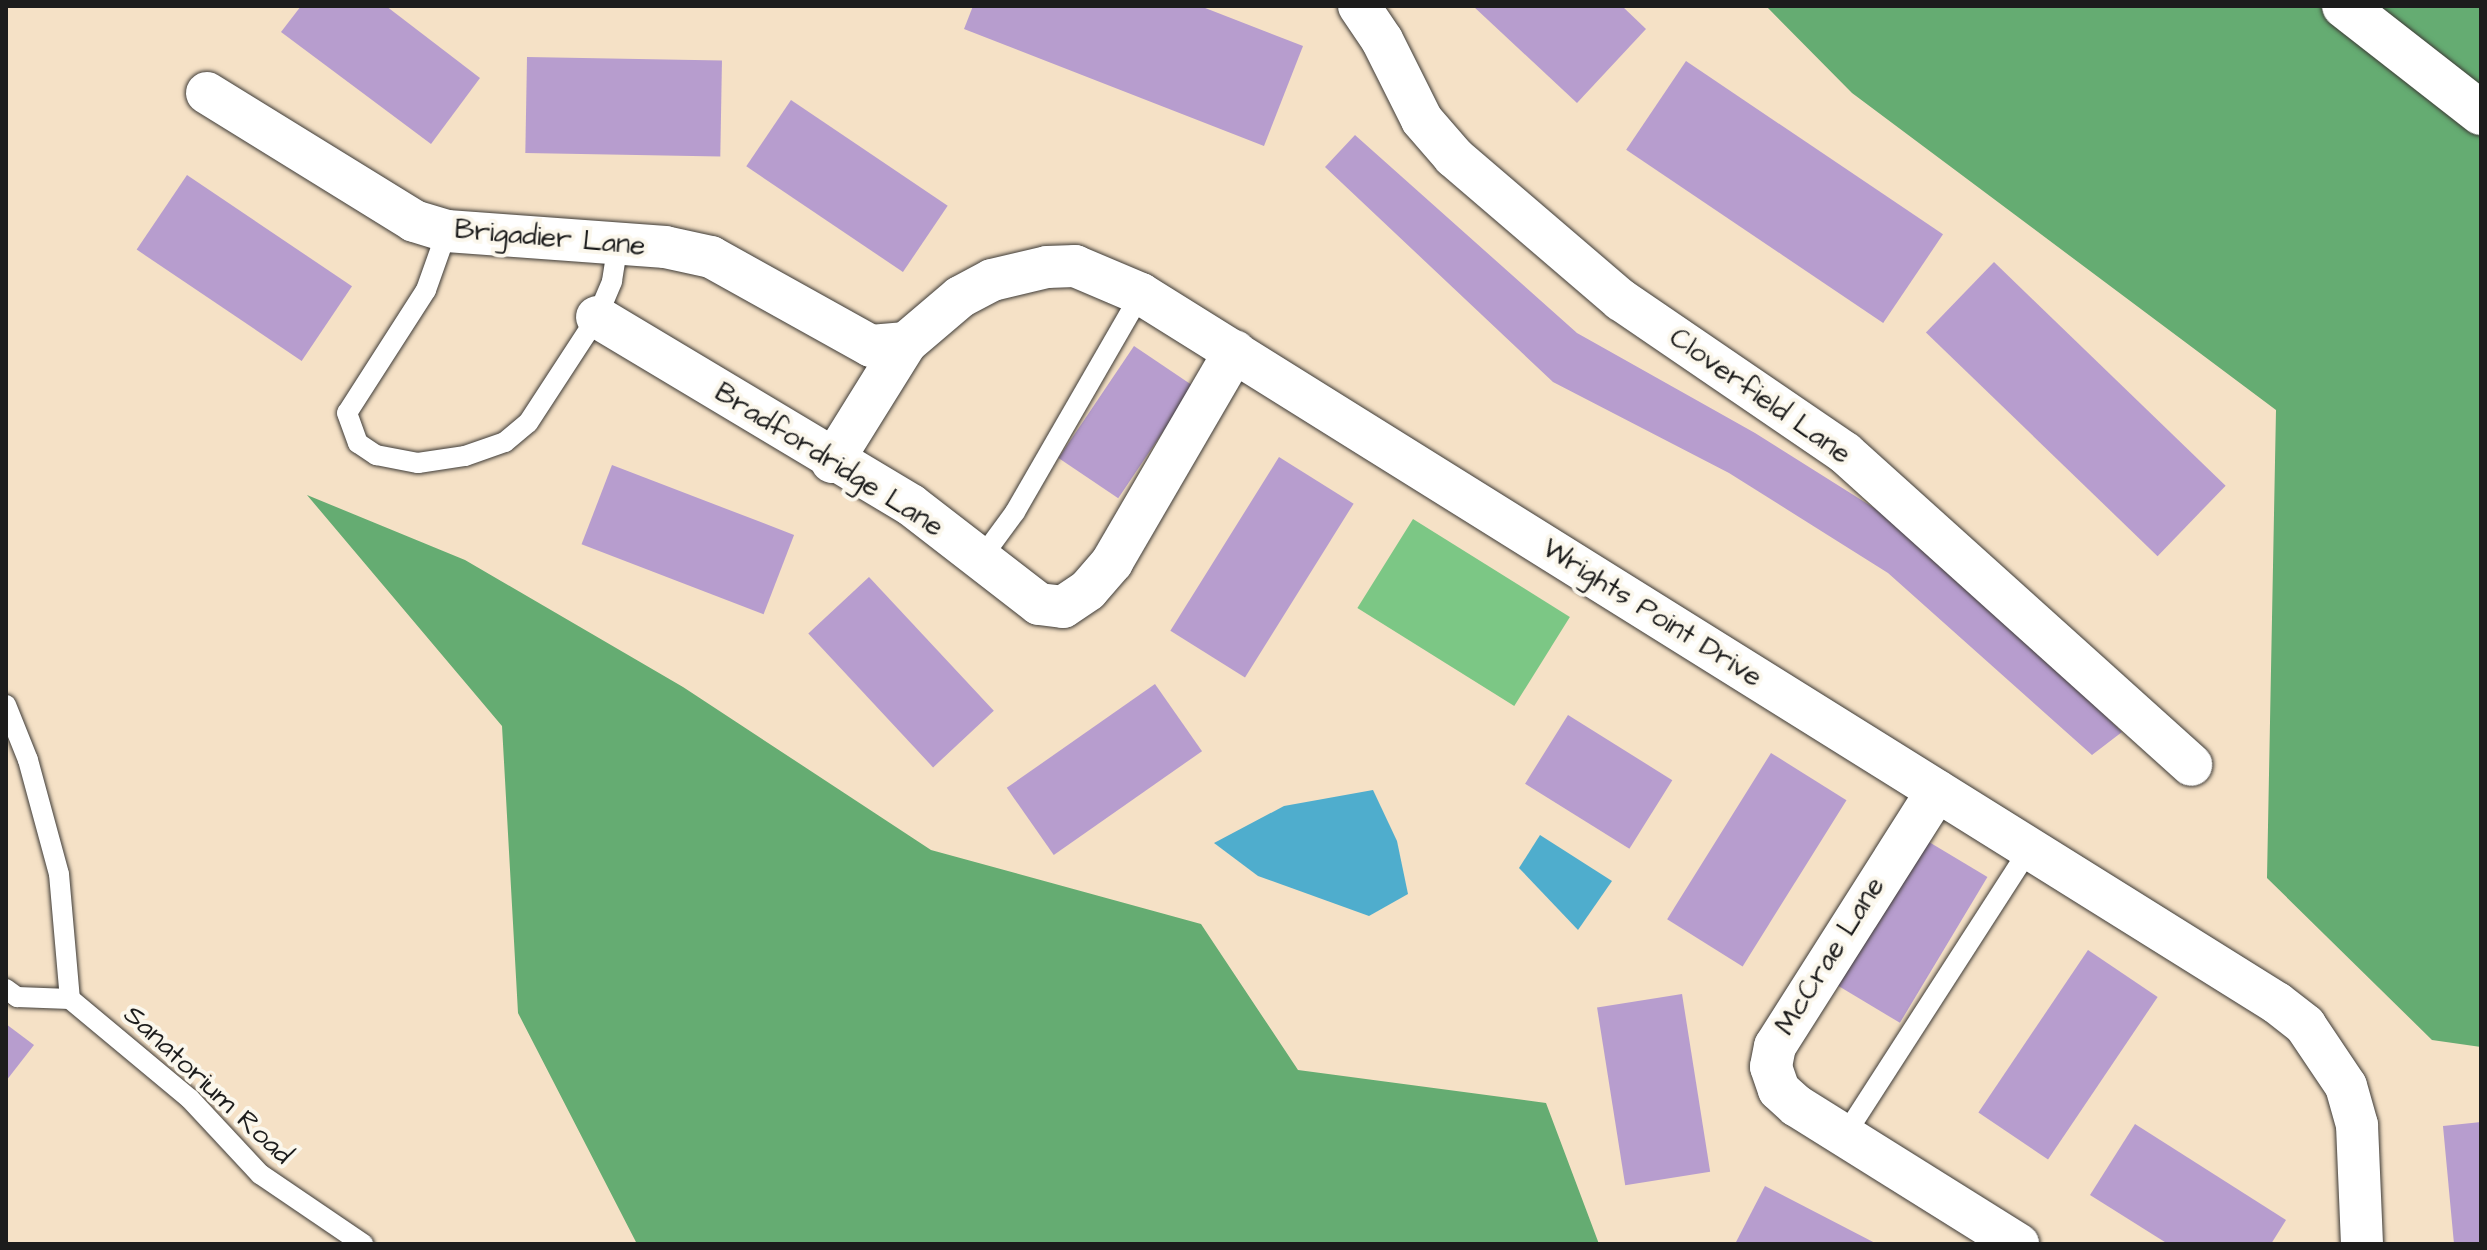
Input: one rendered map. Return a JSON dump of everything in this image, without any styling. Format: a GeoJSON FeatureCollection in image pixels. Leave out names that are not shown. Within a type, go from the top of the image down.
{"type":"FeatureCollection","features":[{"type":"Feature","properties":{"kind":"street","name":"Cloverfield Lane"},"geometry":{"type":"LineString","coordinates":[[1359,6],[1382,40],[1422,120],[1454,157],[1621,300],[1845,453],[2191,765]]}},
{"type":"Feature","properties":{"kind":"street"},"geometry":{"type":"LineString","coordinates":[[2344,6],[2481,113]]}},
{"type":"Feature","properties":{"kind":"street","name":"Brigadier Lane"},"geometry":{"type":"LineString","coordinates":[[207,93],[414,221],[447,231],[618,244],[711,257],[871,346],[906,343]]}},
{"type":"Feature","properties":{"kind":"street","name":"Wrights Point Drive"},"geometry":{"type":"LineString","coordinates":[[832,462],[906,343],[960,297],[992,280],[1047,267],[1075,266],[1141,294],[1937,791],[2305,1025],[2346,1086],[2357,1125],[2362,1244]]}},
{"type":"Feature","properties":{"kind":"street","name":"Bradfordridge Lane"},"geometry":{"type":"LineString","coordinates":[[597,317],[832,462],[911,505],[1039,604],[1056,606],[1088,590],[1112,562],[1235,351]]}},
{"type":"Feature","properties":{"kind":"street","name":"McCrae Lane"},"geometry":{"type":"LineString","coordinates":[[1937,791],[1775,1046],[1771,1067],[1779,1090],[2018,1244]]}},
{"type":"Feature","properties":{"kind":"lane"},"geometry":{"type":"LineString","coordinates":[[447,231],[426,290],[347,413],[358,443],[376,455],[418,463],[505,442],[528,423],[597,317],[612,281],[618,244]]}},
{"type":"Feature","properties":{"kind":"lane"},"geometry":{"type":"LineString","coordinates":[[982,557],[1015,512],[1141,294]]}},
{"type":"Feature","properties":{"kind":"lane"},"geometry":{"type":"LineString","coordinates":[[6,705],[28,760],[59,874],[70,999],[17,997],[6,989]]}},
{"type":"Feature","properties":{"kind":"lane"},"geometry":{"type":"LineString","coordinates":[[1845,1135],[2029,849]]}},
{"type":"Feature","properties":{"kind":"lane","name":"Sanatorium Road"},"geometry":{"type":"LineString","coordinates":[[70,999],[190,1099],[260,1174],[363,1244]]}},
{"type":"Feature","properties":{"kind":"green space"},"geometry":{"type":"Polygon","coordinates":[[[1766,6],[2481,6],[2481,1047],[2432,1040],[2267,878],[2276,410],[1852,93],[1766,6]]]}},
{"type":"Feature","properties":{"kind":"green space"},"geometry":{"type":"Polygon","coordinates":[[[307,495],[465,560],[683,687],[931,850],[1201,924],[1298,1070],[1546,1103],[1599,1244],[637,1244],[518,1013],[502,726],[307,495]]]}},
{"type":"Feature","properties":{"kind":"green space"},"geometry":{"type":"Polygon","coordinates":[[[1413,519],[1570,617],[1514,706],[1357,608],[1413,519]]]}},
{"type":"Feature","properties":{"kind":"water"},"geometry":{"type":"Polygon","coordinates":[[[1373,790],[1397,841],[1408,894],[1369,916],[1258,876],[1214,843],[1284,806],[1373,790]]]}},
{"type":"Feature","properties":{"kind":"water"},"geometry":{"type":"Polygon","coordinates":[[[1540,835],[1612,881],[1578,930],[1519,868],[1540,835]]]}},
{"type":"Feature","properties":{"kind":"building"},"geometry":{"type":"Polygon","coordinates":[[[301,6],[386,6],[480,78],[431,144],[281,32],[301,6]]]}},
{"type":"Feature","properties":{"kind":"building"},"geometry":{"type":"Polygon","coordinates":[[[973,6],[1200,6],[1303,46],[1264,146],[964,29],[973,6]]]}},
{"type":"Feature","properties":{"kind":"building"},"geometry":{"type":"Polygon","coordinates":[[[1473,6],[1622,6],[1646,29],[1577,103],[1473,6]]]}},
{"type":"Feature","properties":{"kind":"building"},"geometry":{"type":"Polygon","coordinates":[[[527,57],[722,60],[720,156],[525,153],[527,57]]]}},
{"type":"Feature","properties":{"kind":"building"},"geometry":{"type":"Polygon","coordinates":[[[1686,61],[1943,234],[1883,323],[1626,150],[1686,61]]]}},
{"type":"Feature","properties":{"kind":"building"},"geometry":{"type":"Polygon","coordinates":[[[791,100],[948,206],[903,272],[746,166],[791,100]]]}},
{"type":"Feature","properties":{"kind":"building"},"geometry":{"type":"Polygon","coordinates":[[[1355,135],[1577,333],[1755,433],[1917,535],[2122,732],[2092,755],[1888,573],[1729,473],[1553,382],[1325,167],[1355,135]]]}},
{"type":"Feature","properties":{"kind":"building"},"geometry":{"type":"Polygon","coordinates":[[[187,175],[352,286],[302,361],[137,250],[187,175]]]}},
{"type":"Feature","properties":{"kind":"building"},"geometry":{"type":"Polygon","coordinates":[[[1994,262],[2226,486],[2158,556],[1926,332],[1994,262]]]}},
{"type":"Feature","properties":{"kind":"building"},"geometry":{"type":"Polygon","coordinates":[[[1134,346],[1194,386],[1118,498],[1059,458],[1134,346]]]}},
{"type":"Feature","properties":{"kind":"building"},"geometry":{"type":"Polygon","coordinates":[[[1279,457],[1354,504],[1245,677],[1170,631],[1279,457]]]}},
{"type":"Feature","properties":{"kind":"building"},"geometry":{"type":"Polygon","coordinates":[[[612,465],[794,535],[764,614],[582,544],[612,465]]]}},
{"type":"Feature","properties":{"kind":"building"},"geometry":{"type":"Polygon","coordinates":[[[869,577],[994,711],[933,767],[808,634],[869,577]]]}},
{"type":"Feature","properties":{"kind":"building"},"geometry":{"type":"Polygon","coordinates":[[[1155,684],[1202,751],[1054,855],[1007,788],[1155,684]]]}},
{"type":"Feature","properties":{"kind":"building"},"geometry":{"type":"Polygon","coordinates":[[[1568,715],[1672,780],[1629,849],[1525,784],[1568,715]]]}},
{"type":"Feature","properties":{"kind":"building"},"geometry":{"type":"Polygon","coordinates":[[[1771,753],[1846,800],[1743,966],[1667,919],[1771,753]]]}},
{"type":"Feature","properties":{"kind":"building"},"geometry":{"type":"Polygon","coordinates":[[[1924,839],[1987,877],[1900,1023],[1836,985],[1924,839]]]}},
{"type":"Feature","properties":{"kind":"building"},"geometry":{"type":"Polygon","coordinates":[[[2088,950],[2158,997],[2048,1159],[1978,1112],[2088,950]]]}},
{"type":"Feature","properties":{"kind":"building"},"geometry":{"type":"Polygon","coordinates":[[[1682,994],[1710,1172],[1625,1185],[1597,1007],[1682,994]]]}},
{"type":"Feature","properties":{"kind":"building"},"geometry":{"type":"Polygon","coordinates":[[[6,1024],[34,1045],[6,1081],[6,1024]]]}},
{"type":"Feature","properties":{"kind":"building"},"geometry":{"type":"Polygon","coordinates":[[[2481,1122],[2481,1244],[2454,1244],[2443,1126],[2481,1122]]]}},
{"type":"Feature","properties":{"kind":"building"},"geometry":{"type":"Polygon","coordinates":[[[2135,1124],[2286,1220],[2271,1244],[2168,1244],[2090,1195],[2135,1124]]]}},
{"type":"Feature","properties":{"kind":"building"},"geometry":{"type":"Polygon","coordinates":[[[1765,1186],[1877,1244],[1735,1244],[1765,1186]]]}}]}
